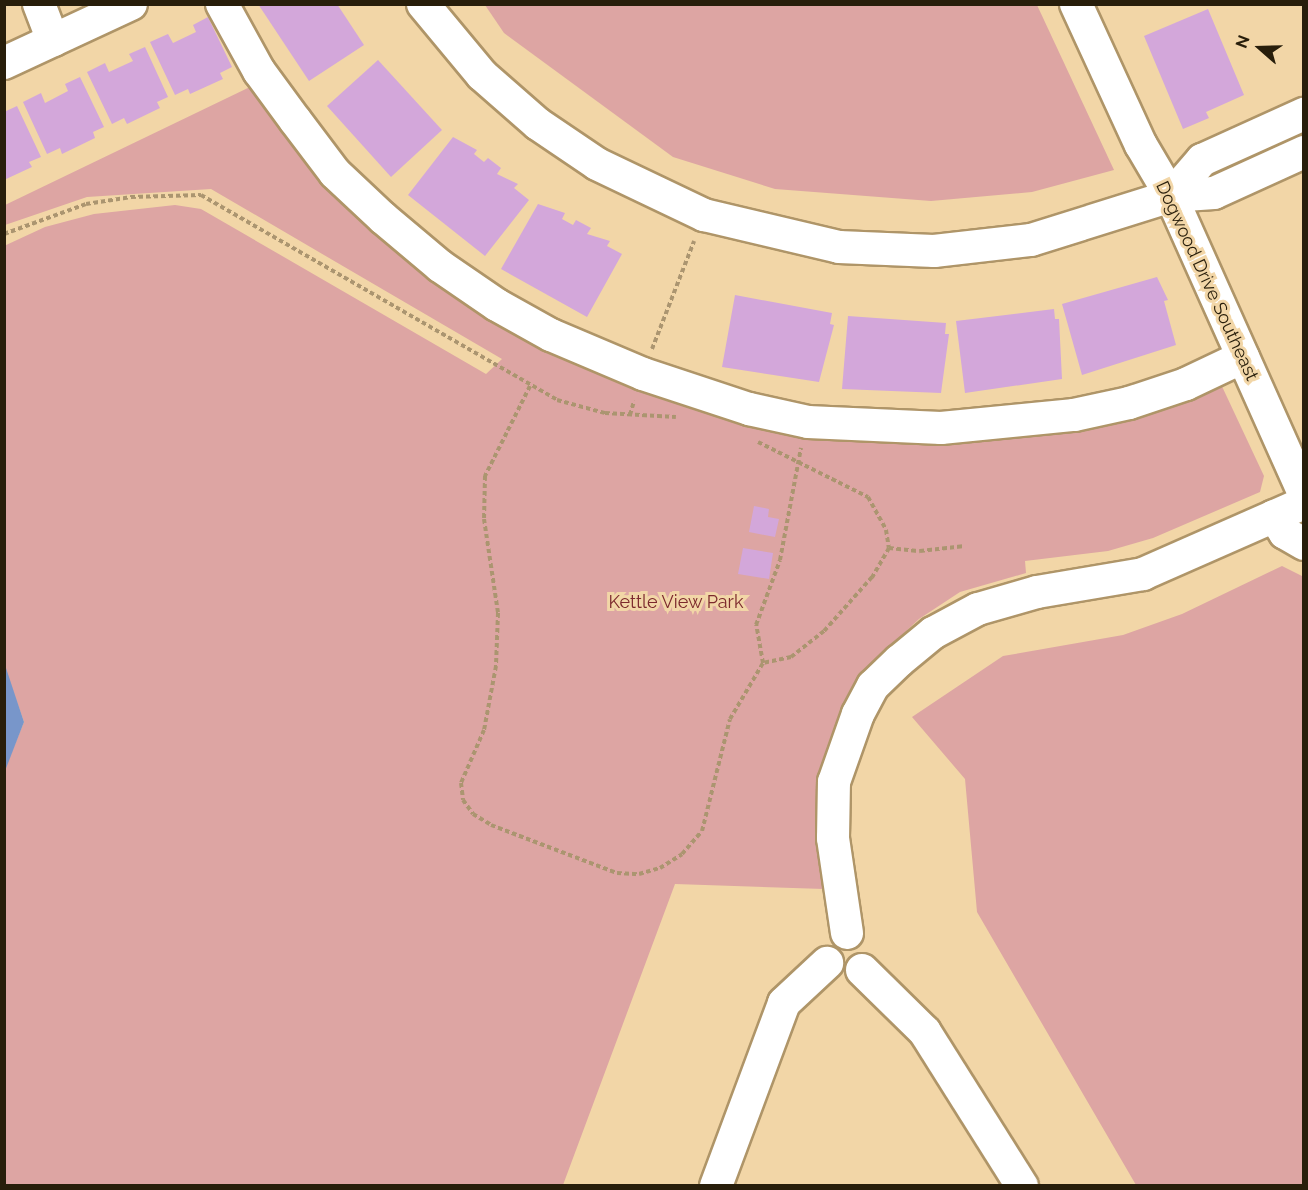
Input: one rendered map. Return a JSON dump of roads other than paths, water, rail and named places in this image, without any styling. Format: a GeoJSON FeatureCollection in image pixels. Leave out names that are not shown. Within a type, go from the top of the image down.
{"type":"FeatureCollection","features":[{"type":"Feature","properties":{"kind":"street"},"geometry":{"type":"LineString","coordinates":[[39,4],[52,40]]}},
{"type":"Feature","properties":{"kind":"street"},"geometry":{"type":"LineString","coordinates":[[4,63],[131,4]]}},
{"type":"Feature","properties":{"kind":"street"},"geometry":{"type":"LineString","coordinates":[[222,4],[259,71],[295,120],[335,173],[383,218],[440,266],[497,305],[551,335],[643,374],[749,409],[808,422],[942,428],[1074,416],[1186,384],[1242,357]]}},
{"type":"Feature","properties":{"kind":"street"},"geometry":{"type":"LineString","coordinates":[[423,4],[482,75],[538,124],[648,192],[751,229],[839,248],[981,248],[1079,228],[1171,196],[1214,194],[1304,152]]}},
{"type":"Feature","properties":{"kind":"street","name":"Dogwood Drive Southeast"},"geometry":{"type":"LineString","coordinates":[[1076,4],[1141,146],[1171,196],[1304,494]]}},
{"type":"Feature","properties":{"kind":"street"},"geometry":{"type":"LineString","coordinates":[[1171,196],[1202,160],[1304,114]]}},
{"type":"Feature","properties":{"kind":"street"},"geometry":{"type":"LineString","coordinates":[[862,970],[867,946],[847,933],[833,837],[834,782],[848,735],[873,686],[933,633],[978,609],[1037,592],[1143,574],[1304,502]]}},
{"type":"Feature","properties":{"kind":"street"},"geometry":{"type":"LineString","coordinates":[[1274,516],[1285,533],[1304,544]]}},
{"type":"Feature","properties":{"kind":"street"},"geometry":{"type":"LineString","coordinates":[[716,1185],[784,1003],[827,963],[827,946],[847,933]]}},
{"type":"Feature","properties":{"kind":"street"},"geometry":{"type":"LineString","coordinates":[[827,963],[847,976],[862,970]]}},
{"type":"Feature","properties":{"kind":"street"},"geometry":{"type":"LineString","coordinates":[[862,970],[925,1032],[1022,1185]]}},
{"type":"Feature","properties":{"kind":"water"},"geometry":{"type":"Polygon","coordinates":[[[5,665],[24,722],[5,771],[5,665]]]}},
{"type":"Feature","properties":{"kind":"park label","name":"Kettle View Park"},"geometry":{"type":"Point","coordinates":[676,602]}}]}
